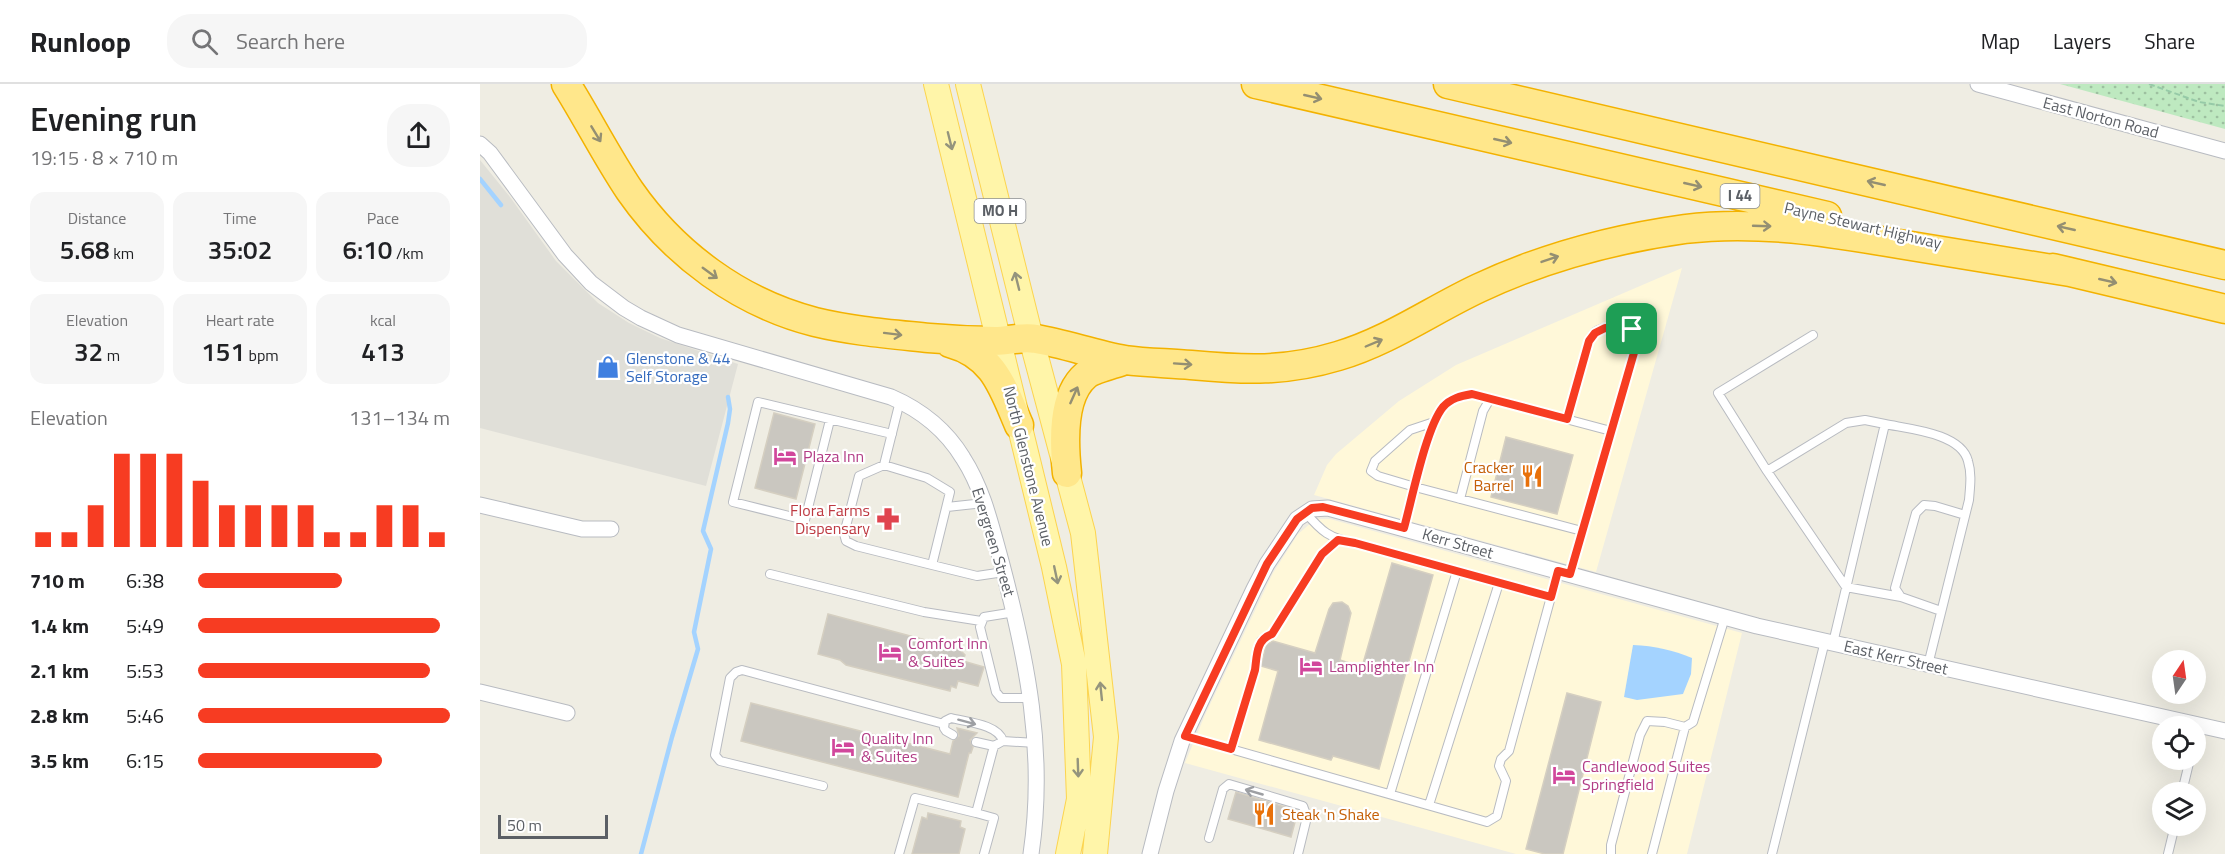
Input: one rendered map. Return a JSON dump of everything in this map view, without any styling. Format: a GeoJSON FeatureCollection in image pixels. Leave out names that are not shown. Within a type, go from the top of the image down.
{"type":"FeatureCollection","features":[{"type":"Feature","properties":{"kind":"highway"},"geometry":{"type":"LineString","coordinates":[[566,84],[630,191],[666,235],[716,278],[773,308],[813,322],[933,339],[999,341],[1031,338],[1125,360],[1237,370],[1278,369],[1319,361],[1380,340],[1477,289],[1537,264],[1597,245],[1689,229],[1750,226],[1811,230],[2070,272]]}},
{"type":"Feature","properties":{"kind":"highway","name":"Payne Stewart Highway"},"geometry":{"type":"LineString","coordinates":[[1256,84],[2225,309]]}},
{"type":"Feature","properties":{"kind":"highway"},"geometry":{"type":"LineString","coordinates":[[1448,84],[2225,265]]}},
{"type":"Feature","properties":{"kind":"highway"},"geometry":{"type":"LineString","coordinates":[[1521,84],[1577,106],[1656,131],[1741,152]]}},
{"type":"Feature","properties":{"kind":"highway"},"geometry":{"type":"LineString","coordinates":[[933,339],[954,344],[978,354],[999,378],[1019,425]]}},
{"type":"Feature","properties":{"kind":"highway"},"geometry":{"type":"LineString","coordinates":[[1067,473],[1064,441],[1066,417],[1073,394],[1086,375],[1125,360]]}},
{"type":"Feature","properties":{"kind":"main road","name":"North Glenstone Avenue"},"geometry":{"type":"LineString","coordinates":[[936,84],[1054,567],[1074,664],[1079,799],[1068,854]]}},
{"type":"Feature","properties":{"kind":"main road","name":"North Glenstone Avenue"},"geometry":{"type":"LineString","coordinates":[[968,84],[1031,338],[1083,533],[1106,737],[1095,854]]}},
{"type":"Feature","properties":{"kind":"street","name":"East Norton Road"},"geometry":{"type":"LineString","coordinates":[[1978,84],[2225,151]]}},
{"type":"Feature","properties":{"kind":"street","name":"Evergreen Street"},"geometry":{"type":"LineString","coordinates":[[480,144],[490,153],[565,255],[607,296],[641,318],[678,335],[900,401],[931,420],[953,443],[971,471],[985,503],[1015,612],[1025,658],[1036,743],[1036,798],[1031,854]]}},
{"type":"Feature","properties":{"kind":"street"},"geometry":{"type":"LineString","coordinates":[[480,505],[582,529],[610,529]]}},
{"type":"Feature","properties":{"kind":"street","name":"Kerr Street"},"geometry":{"type":"LineString","coordinates":[[1308,510],[1328,508],[1564,572]]}},
{"type":"Feature","properties":{"kind":"street"},"geometry":{"type":"LineString","coordinates":[[1150,854],[1169,783],[1185,736],[1267,564],[1297,519],[1308,510]]}},
{"type":"Feature","properties":{"kind":"street","name":"East Kerr Street"},"geometry":{"type":"LineString","coordinates":[[1564,572],[1725,617],[2152,717]]}},
{"type":"Feature","properties":{"kind":"street"},"geometry":{"type":"LineString","coordinates":[[480,692],[567,713]]}},
{"type":"Feature","properties":{"kind":"street","name":"East Kerr Street"},"geometry":{"type":"LineString","coordinates":[[2206,729],[2225,731]]}},
{"type":"Feature","properties":{"kind":"lane"},"geometry":{"type":"LineString","coordinates":[[1185,736],[1487,822],[1497,816],[1506,781],[1499,766],[1501,759],[1509,750],[1551,597],[1582,531],[1640,332],[1632,329],[1605,328],[1595,333],[1589,341],[1567,419]]}},
{"type":"Feature","properties":{"kind":"lane"},"geometry":{"type":"LineString","coordinates":[[1813,335],[1718,393],[1767,471],[1846,587],[1901,597],[1941,611]]}},
{"type":"Feature","properties":{"kind":"lane"},"geometry":{"type":"LineString","coordinates":[[1404,528],[1434,422],[1444,406],[1456,397],[1472,394],[1611,431]]}},
{"type":"Feature","properties":{"kind":"lane"},"geometry":{"type":"LineString","coordinates":[[1460,499],[1483,411],[1490,399]]}},
{"type":"Feature","properties":{"kind":"lane"},"geometry":{"type":"LineString","coordinates":[[884,465],[900,401]]}},
{"type":"Feature","properties":{"kind":"lane"},"geometry":{"type":"LineString","coordinates":[[830,420],[805,520],[733,502],[758,402],[892,434]]}},
{"type":"Feature","properties":{"kind":"lane"},"geometry":{"type":"LineString","coordinates":[[1767,471],[1846,423],[1865,420],[1927,432],[1956,442],[1968,459],[1969,500],[1928,664]]}},
{"type":"Feature","properties":{"kind":"lane"},"geometry":{"type":"LineString","coordinates":[[1434,422],[1410,430],[1375,461],[1371,471],[1378,476],[1415,487],[1582,531]]}},
{"type":"Feature","properties":{"kind":"lane"},"geometry":{"type":"LineString","coordinates":[[1772,854],[1846,587],[1885,424]]}},
{"type":"Feature","properties":{"kind":"lane"},"geometry":{"type":"LineString","coordinates":[[932,565],[950,492],[927,478],[884,465],[859,476],[844,534],[846,541],[856,546],[932,565],[977,576],[1004,572]]}},
{"type":"Feature","properties":{"kind":"lane"},"geometry":{"type":"LineString","coordinates":[[947,507],[985,503]]}},
{"type":"Feature","properties":{"kind":"lane"},"geometry":{"type":"LineString","coordinates":[[1901,597],[1895,588],[1916,513],[1924,506],[1935,506],[1965,515]]}},
{"type":"Feature","properties":{"kind":"lane"},"geometry":{"type":"LineString","coordinates":[[1308,510],[1319,529],[1338,540],[1551,597]]}},
{"type":"Feature","properties":{"kind":"lane"},"geometry":{"type":"LineString","coordinates":[[1231,749],[1255,670],[1261,641],[1272,634],[1322,554],[1338,540]]}},
{"type":"Feature","properties":{"kind":"lane"},"geometry":{"type":"LineString","coordinates":[[1390,794],[1457,571]]}},
{"type":"Feature","properties":{"kind":"lane"},"geometry":{"type":"LineString","coordinates":[[770,574],[924,612],[981,621]]}},
{"type":"Feature","properties":{"kind":"lane"},"geometry":{"type":"LineString","coordinates":[[1429,805],[1499,583]]}},
{"type":"Feature","properties":{"kind":"lane"},"geometry":{"type":"LineString","coordinates":[[1015,612],[984,617],[980,627],[996,692],[1001,698],[1031,698]]}},
{"type":"Feature","properties":{"kind":"lane"},"geometry":{"type":"LineString","coordinates":[[1652,854],[1685,727],[1693,722],[1725,617]]}},
{"type":"Feature","properties":{"kind":"lane"},"geometry":{"type":"LineString","coordinates":[[823,786],[720,761],[715,755],[730,678],[736,672],[742,670],[944,724]]}},
{"type":"Feature","properties":{"kind":"lane"},"geometry":{"type":"LineString","coordinates":[[944,724],[951,718],[986,727],[998,732],[1003,741]]}},
{"type":"Feature","properties":{"kind":"lane"},"geometry":{"type":"LineString","coordinates":[[1611,854],[1611,845],[1640,735],[1647,722],[1665,722],[1685,727]]}},
{"type":"Feature","properties":{"kind":"lane"},"geometry":{"type":"LineString","coordinates":[[944,724],[946,731],[953,735]]}},
{"type":"Feature","properties":{"kind":"lane"},"geometry":{"type":"LineString","coordinates":[[976,742],[994,746],[1003,741],[1036,743]]}},
{"type":"Feature","properties":{"kind":"lane"},"geometry":{"type":"LineString","coordinates":[[976,813],[994,746]]}},
{"type":"Feature","properties":{"kind":"lane"},"geometry":{"type":"LineString","coordinates":[[1209,838],[1223,789],[1228,784],[1303,806],[1307,817],[1298,854]]}},
{"type":"Feature","properties":{"kind":"lane"},"geometry":{"type":"LineString","coordinates":[[899,854],[915,798],[994,818],[984,854]]}},
{"type":"Feature","properties":{"kind":"lane"},"geometry":{"type":"LineString","coordinates":[[2168,854],[2172,836]]}},
{"type":"Feature","properties":{"kind":"path"},"geometry":{"type":"LineString","coordinates":[[2149,84],[2199,102],[2225,106]]}},
{"type":"Feature","properties":{"kind":"shaded area"},"geometry":{"type":"Polygon","coordinates":[[[480,160],[556,261],[598,303],[629,323],[660,338],[738,364],[706,486],[480,428],[480,160]]]}},
{"type":"Feature","properties":{"kind":"shaded area"},"geometry":{"type":"Polygon","coordinates":[[[1682,268],[1596,572],[1314,495],[1327,465],[1336,454],[1399,401],[1456,365],[1682,268]]]}},
{"type":"Feature","properties":{"kind":"shaded area"},"geometry":{"type":"Polygon","coordinates":[[[1319,519],[1330,519],[1742,633],[1687,854],[1516,854],[1185,763],[1205,715],[1273,573],[1298,534],[1319,519]]]}},
{"type":"Feature","properties":{"kind":"green space"},"geometry":{"type":"Polygon","coordinates":[[[2060,84],[2225,84],[2225,129],[2060,84]]]}},
{"type":"Feature","properties":{"kind":"water"},"geometry":{"type":"Polygon","coordinates":[[[1633,645],[1664,649],[1692,658],[1691,674],[1683,694],[1637,700],[1624,697],[1633,645]]]}},
{"type":"Feature","properties":{"kind":"building","name":"Plaza Inn"},"geometry":{"type":"Polygon","coordinates":[[[774,413],[815,424],[796,499],[755,488],[774,413]]]}},
{"type":"Feature","properties":{"kind":"building","name":"Cracker Barrel"},"geometry":{"type":"Polygon","coordinates":[[[1506,437],[1573,455],[1557,514],[1491,497],[1506,437]]]}},
{"type":"Feature","properties":{"kind":"building","name":"Lamplighter Inn"},"geometry":{"type":"Polygon","coordinates":[[[1392,563],[1433,575],[1379,769],[1333,756],[1331,760],[1259,740],[1278,671],[1261,666],[1266,645],[1273,641],[1315,653],[1329,609],[1333,603],[1342,602],[1348,606],[1351,613],[1340,660],[1362,667],[1392,563]]]}},
{"type":"Feature","properties":{"kind":"building","name":"Comfort Inn & Suites"},"geometry":{"type":"Polygon","coordinates":[[[828,614],[959,649],[965,655],[963,661],[984,667],[978,686],[958,681],[956,688],[951,686],[950,691],[846,665],[840,660],[818,654],[828,614]]]}},
{"type":"Feature","properties":{"kind":"building","name":"Candlewood Suites Springfield"},"geometry":{"type":"Polygon","coordinates":[[[1567,693],[1601,702],[1563,854],[1545,854],[1526,849],[1567,693]]]}},
{"type":"Feature","properties":{"kind":"building","name":"Quality Inn & Suites"},"geometry":{"type":"Polygon","coordinates":[[[751,703],[950,754],[953,741],[959,736],[957,728],[977,733],[970,740],[973,747],[969,753],[958,797],[741,741],[751,703]]]}},
{"type":"Feature","properties":{"kind":"building","name":"Steak 'n Shake"},"geometry":{"type":"Polygon","coordinates":[[[1236,792],[1298,811],[1291,837],[1228,819],[1236,792]]]}},
{"type":"Feature","properties":{"kind":"building"},"geometry":{"type":"Polygon","coordinates":[[[928,813],[961,821],[960,827],[965,829],[959,854],[912,854],[922,817],[927,819],[928,813]]]}},
{"type":"Feature","properties":{"kind":"waterway"},"geometry":{"type":"LineString","coordinates":[[480,179],[501,205]]}},
{"type":"Feature","properties":{"kind":"waterway"},"geometry":{"type":"LineString","coordinates":[[641,854],[698,649],[694,632],[711,549],[703,531],[728,423],[730,409],[728,397]]}},
{"type":"Feature","properties":{"kind":"place","name":"Glenstone & 44 Self Storage"},"geometry":{"type":"Point","coordinates":[608,367]}},
{"type":"Feature","properties":{"kind":"place","name":"Plaza Inn"},"geometry":{"type":"Point","coordinates":[785,456]}},
{"type":"Feature","properties":{"kind":"place","name":"Cracker Barrel"},"geometry":{"type":"Point","coordinates":[1532,476]}},
{"type":"Feature","properties":{"kind":"place","name":"Flora Farms Dispensary"},"geometry":{"type":"Point","coordinates":[888,519]}},
{"type":"Feature","properties":{"kind":"place","name":"Comfort Inn & Suites"},"geometry":{"type":"Point","coordinates":[890,652]}},
{"type":"Feature","properties":{"kind":"place","name":"Lamplighter Inn"},"geometry":{"type":"Point","coordinates":[1311,666]}},
{"type":"Feature","properties":{"kind":"place","name":"Quality Inn & Suites"},"geometry":{"type":"Point","coordinates":[843,747]}},
{"type":"Feature","properties":{"kind":"place","name":"Candlewood Suites Springfield"},"geometry":{"type":"Point","coordinates":[1564,775]}},
{"type":"Feature","properties":{"kind":"place","name":"Steak 'n Shake"},"geometry":{"type":"Point","coordinates":[1264,814]}},
{"type":"Feature","properties":{"kind":"route"},"geometry":{"type":"LineString","coordinates":[[1605,328],[1632,329],[1640,332],[1570,574],[1558,571],[1551,597],[1338,540],[1322,554],[1272,634],[1261,641],[1255,670],[1231,749],[1185,736],[1267,564],[1301,515],[1312,508],[1323,507],[1404,528],[1434,422],[1444,406],[1456,397],[1472,394],[1567,419],[1589,341],[1595,333],[1605,328]]}}]}
